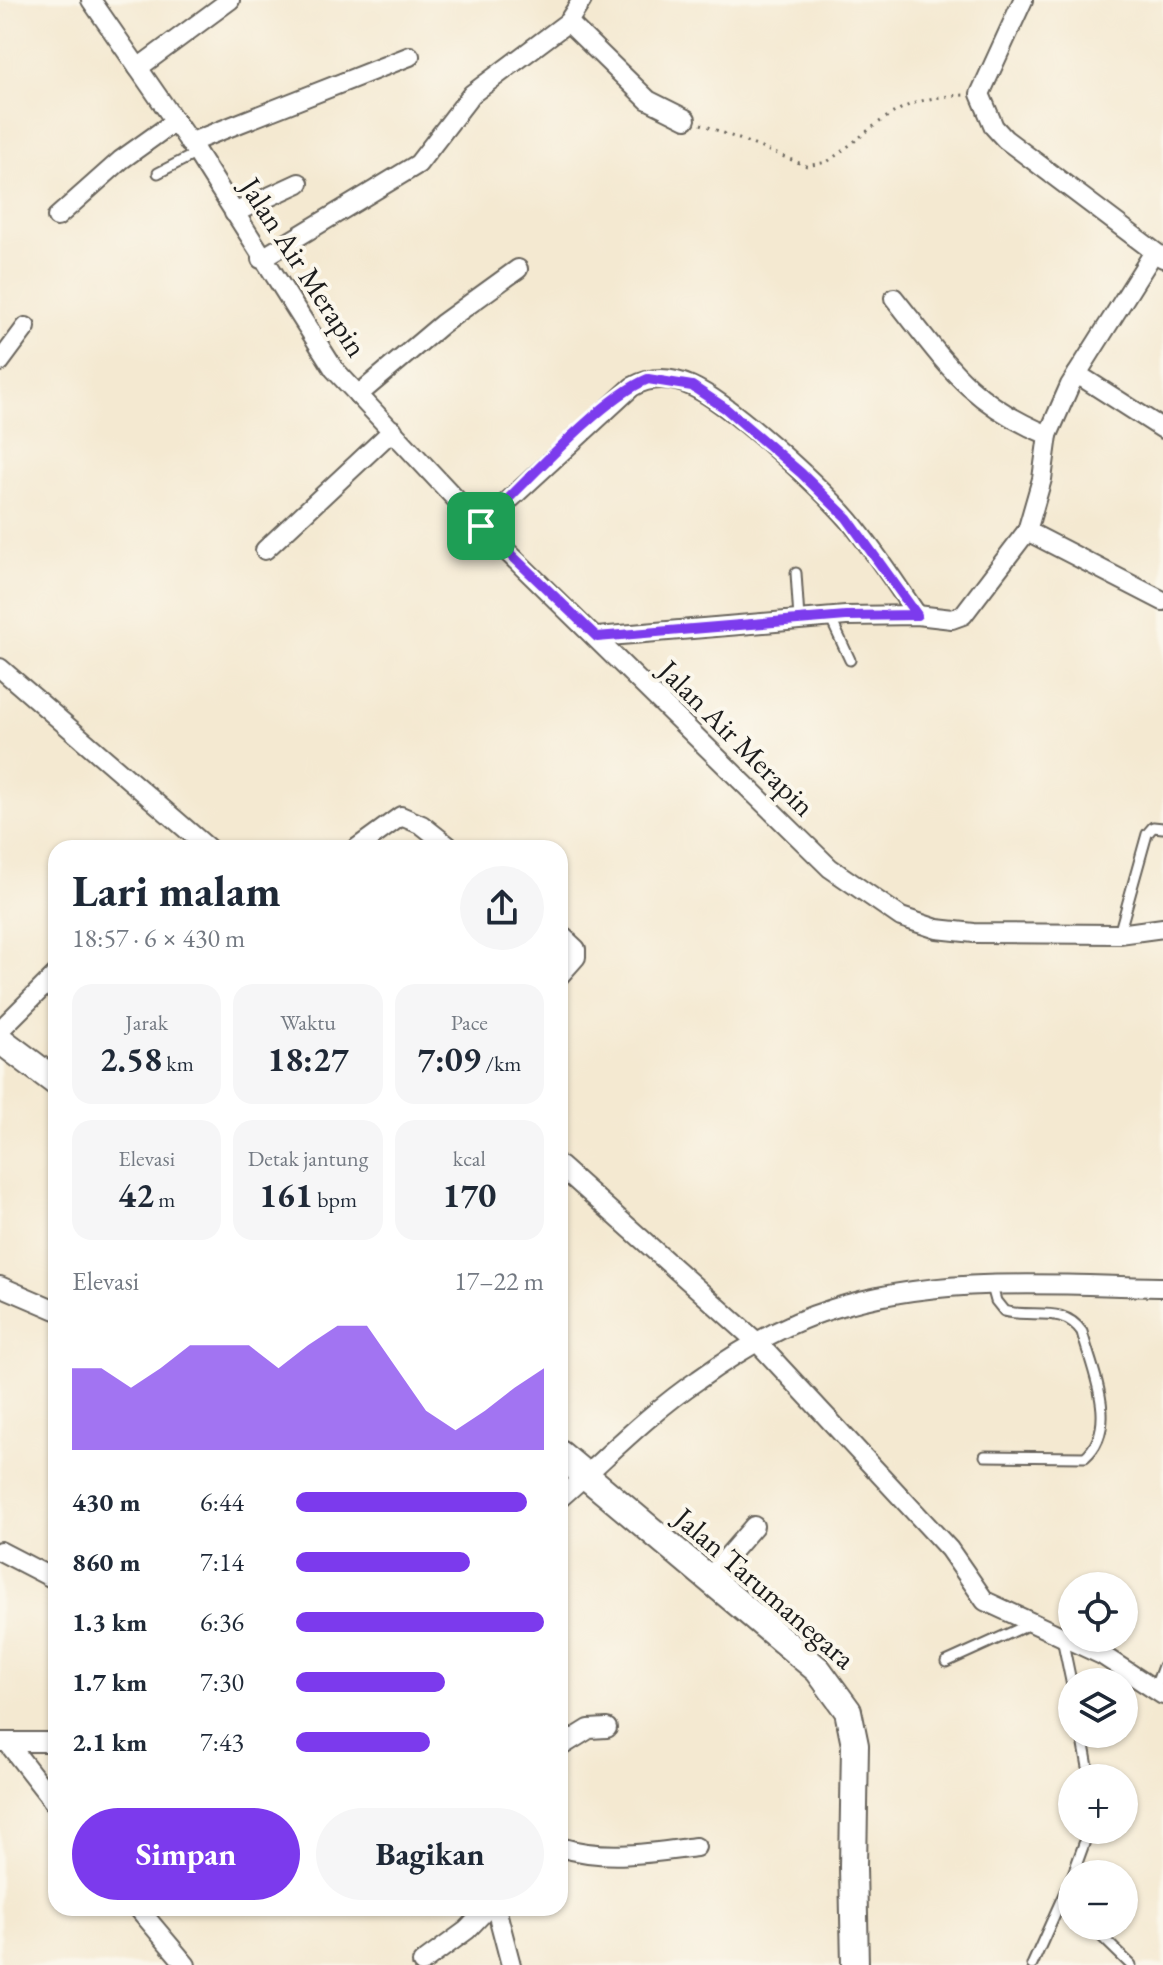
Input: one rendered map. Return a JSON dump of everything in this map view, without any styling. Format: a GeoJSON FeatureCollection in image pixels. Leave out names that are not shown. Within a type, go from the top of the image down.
{"type":"FeatureCollection","features":[{"type":"Feature","properties":{"kind":"street","name":"Jalan Air Merapin"},"geometry":{"type":"LineString","coordinates":[[91,0],[193,148],[334,369],[481,526],[830,868],[901,917],[937,929],[974,933],[1119,934],[1163,928]]}},
{"type":"Feature","properties":{"kind":"street"},"geometry":{"type":"LineString","coordinates":[[138,68],[230,0]]}},
{"type":"Feature","properties":{"kind":"street"},"geometry":{"type":"LineString","coordinates":[[261,259],[418,164],[472,94],[568,22],[582,0]]}},
{"type":"Feature","properties":{"kind":"street"},"geometry":{"type":"LineString","coordinates":[[597,637],[830,617],[917,615],[952,619],[963,615],[1027,531],[1042,479],[1048,435],[1077,374],[1159,255],[1005,139],[990,119],[980,94],[1023,0]]}},
{"type":"Feature","properties":{"kind":"street"},"geometry":{"type":"LineString","coordinates":[[568,22],[648,100],[686,119]]}},
{"type":"Feature","properties":{"kind":"street"},"geometry":{"type":"LineString","coordinates":[[193,148],[410,56]]}},
{"type":"Feature","properties":{"kind":"street"},"geometry":{"type":"LineString","coordinates":[[57,217],[121,160],[174,122]]}},
{"type":"Feature","properties":{"kind":"street"},"geometry":{"type":"LineString","coordinates":[[234,213],[299,183]]}},
{"type":"Feature","properties":{"kind":"street"},"geometry":{"type":"LineString","coordinates":[[358,395],[442,324],[518,269]]}},
{"type":"Feature","properties":{"kind":"street"},"geometry":{"type":"LineString","coordinates":[[894,298],[969,390],[1012,420],[1048,435]]}},
{"type":"Feature","properties":{"kind":"street"},"geometry":{"type":"LineString","coordinates":[[0,362],[26,327]]}},
{"type":"Feature","properties":{"kind":"street"},"geometry":{"type":"LineString","coordinates":[[1077,374],[1163,429]]}},
{"type":"Feature","properties":{"kind":"street"},"geometry":{"type":"LineString","coordinates":[[481,526],[632,387],[648,379],[678,381],[725,408],[819,491],[882,563],[917,615]]}},
{"type":"Feature","properties":{"kind":"street"},"geometry":{"type":"LineString","coordinates":[[265,550],[393,430]]}},
{"type":"Feature","properties":{"kind":"street"},"geometry":{"type":"LineString","coordinates":[[1027,531],[1163,601]]}},
{"type":"Feature","properties":{"kind":"street"},"geometry":{"type":"LineString","coordinates":[[0,668],[199,840]]}},
{"type":"Feature","properties":{"kind":"street"},"geometry":{"type":"LineString","coordinates":[[368,840],[401,816],[422,825],[441,840]]}},
{"type":"Feature","properties":{"kind":"street"},"geometry":{"type":"LineString","coordinates":[[568,942],[576,949],[576,957],[568,966]]}},
{"type":"Feature","properties":{"kind":"street"},"geometry":{"type":"LineString","coordinates":[[0,1030],[48,982]]}},
{"type":"Feature","properties":{"kind":"street"},"geometry":{"type":"LineString","coordinates":[[0,1040],[48,1076]]}},
{"type":"Feature","properties":{"kind":"street"},"geometry":{"type":"LineString","coordinates":[[568,1173],[758,1343],[949,1549],[985,1601],[1058,1634]]}},
{"type":"Feature","properties":{"kind":"street"},"geometry":{"type":"LineString","coordinates":[[568,1491],[697,1380],[758,1343],[830,1309],[908,1292],[991,1283],[1163,1287]]}},
{"type":"Feature","properties":{"kind":"street"},"geometry":{"type":"LineString","coordinates":[[0,1286],[48,1307]]}},
{"type":"Feature","properties":{"kind":"street","name":"Jalan Tarumanegara"},"geometry":{"type":"LineString","coordinates":[[568,1460],[818,1670],[848,1711],[856,1769],[853,1867],[855,1965]]}},
{"type":"Feature","properties":{"kind":"street"},"geometry":{"type":"LineString","coordinates":[[709,1578],[754,1526]]}},
{"type":"Feature","properties":{"kind":"street"},"geometry":{"type":"LineString","coordinates":[[0,1551],[48,1576]]}},
{"type":"Feature","properties":{"kind":"street"},"geometry":{"type":"LineString","coordinates":[[1096,1652],[1158,1693]]}},
{"type":"Feature","properties":{"kind":"street"},"geometry":{"type":"LineString","coordinates":[[568,1742],[589,1729],[607,1728]]}},
{"type":"Feature","properties":{"kind":"street"},"geometry":{"type":"LineString","coordinates":[[3,1742],[48,1742]]}},
{"type":"Feature","properties":{"kind":"street"},"geometry":{"type":"LineString","coordinates":[[3,1742],[48,1795]]}},
{"type":"Feature","properties":{"kind":"street"},"geometry":{"type":"LineString","coordinates":[[568,1849],[597,1855],[634,1855],[696,1847]]}},
{"type":"Feature","properties":{"kind":"street"},"geometry":{"type":"LineString","coordinates":[[145,1916],[186,1965]]}},
{"type":"Feature","properties":{"kind":"street"},"geometry":{"type":"LineString","coordinates":[[422,1963],[467,1930],[480,1916]]}},
{"type":"Feature","properties":{"kind":"street"},"geometry":{"type":"LineString","coordinates":[[498,1916],[511,1965]]}},
{"type":"Feature","properties":{"kind":"lane"},"geometry":{"type":"LineString","coordinates":[[158,173],[193,148]]}},
{"type":"Feature","properties":{"kind":"lane"},"geometry":{"type":"LineString","coordinates":[[796,573],[799,619]]}},
{"type":"Feature","properties":{"kind":"lane"},"geometry":{"type":"LineString","coordinates":[[830,617],[850,660]]}},
{"type":"Feature","properties":{"kind":"lane"},"geometry":{"type":"LineString","coordinates":[[1119,934],[1147,834],[1153,827],[1163,828]]}},
{"type":"Feature","properties":{"kind":"lane"},"geometry":{"type":"LineString","coordinates":[[985,1456],[1085,1457],[1099,1441],[1103,1424],[1082,1332],[1077,1325],[1054,1313],[1004,1311],[996,1301],[991,1283]]}},
{"type":"Feature","properties":{"kind":"lane"},"geometry":{"type":"LineString","coordinates":[[946,1662],[1033,1622]]}},
{"type":"Feature","properties":{"kind":"lane"},"geometry":{"type":"LineString","coordinates":[[1158,1693],[1163,1666]]}},
{"type":"Feature","properties":{"kind":"lane"},"geometry":{"type":"LineString","coordinates":[[1032,1965],[1058,1910]]}},
{"type":"Feature","properties":{"kind":"lane"},"geometry":{"type":"LineString","coordinates":[[1105,1940],[1131,1965]]}},
{"type":"Feature","properties":{"kind":"path"},"geometry":{"type":"LineString","coordinates":[[686,119],[807,166],[817,165],[843,151],[903,105],[923,98],[980,94]]}},
{"type":"Feature","properties":{"kind":"route"},"geometry":{"type":"LineString","coordinates":[[648,379],[678,381],[692,386],[725,408],[847,518],[917,615],[846,616],[597,637],[481,526],[582,429],[632,387],[648,379]]}}]}
